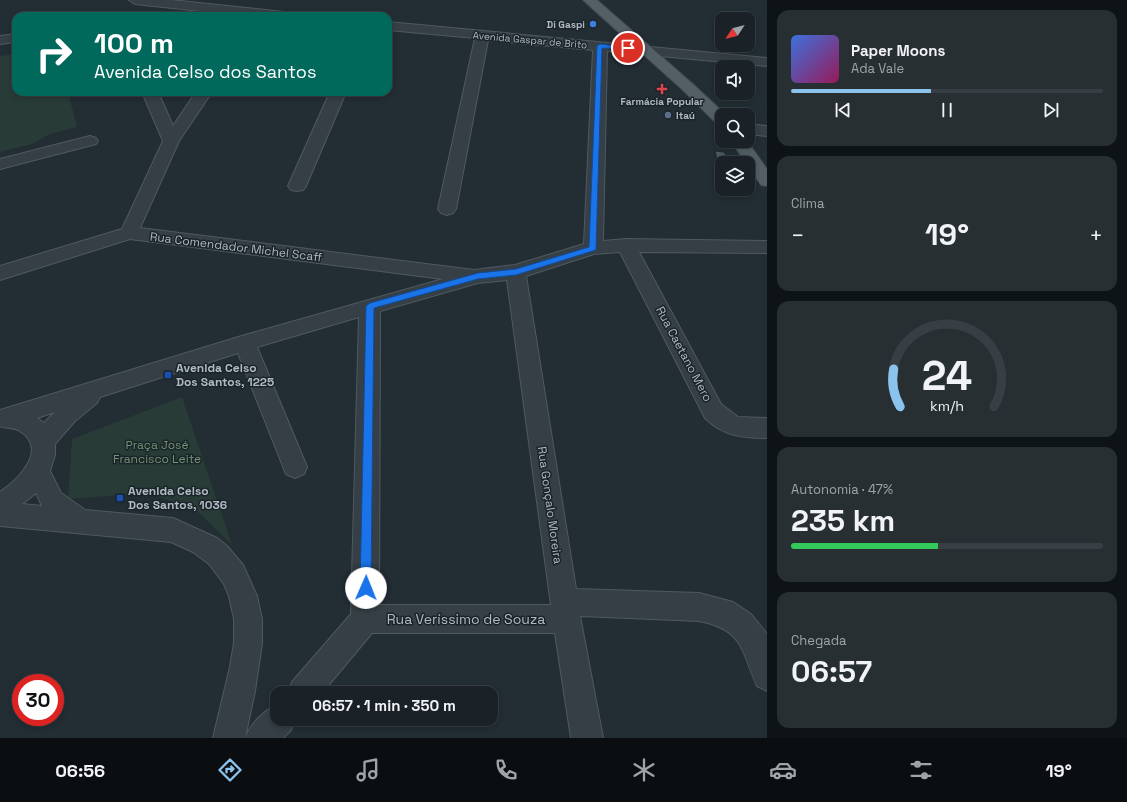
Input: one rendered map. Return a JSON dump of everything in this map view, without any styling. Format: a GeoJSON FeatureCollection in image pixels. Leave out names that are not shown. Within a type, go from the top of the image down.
{"type":"FeatureCollection","features":[{"type":"Feature","properties":{"kind":"main road"},"geometry":{"type":"LineString","coordinates":[[589,0],[642,49],[690,89],[715,113]]}},
{"type":"Feature","properties":{"kind":"main road"},"geometry":{"type":"LineString","coordinates":[[744,148],[767,181]]}},
{"type":"Feature","properties":{"kind":"street"},"geometry":{"type":"LineString","coordinates":[[136,0],[236,12]]}},
{"type":"Feature","properties":{"kind":"street"},"geometry":{"type":"LineString","coordinates":[[258,12],[265,0]]}},
{"type":"Feature","properties":{"kind":"street"},"geometry":{"type":"LineString","coordinates":[[202,12],[215,9]]}},
{"type":"Feature","properties":{"kind":"street","name":"Avenida Gaspar de Brito"},"geometry":{"type":"LineString","coordinates":[[392,26],[767,62]]}},
{"type":"Feature","properties":{"kind":"street"},"geometry":{"type":"LineString","coordinates":[[447,210],[482,36]]}},
{"type":"Feature","properties":{"kind":"street"},"geometry":{"type":"LineString","coordinates":[[0,40],[12,38]]}},
{"type":"Feature","properties":{"kind":"street"},"geometry":{"type":"LineString","coordinates":[[593,248],[600,46]]}},
{"type":"Feature","properties":{"kind":"street"},"geometry":{"type":"LineString","coordinates":[[152,96],[171,141]]}},
{"type":"Feature","properties":{"kind":"street"},"geometry":{"type":"LineString","coordinates":[[129,234],[171,141],[201,96]]}},
{"type":"Feature","properties":{"kind":"street"},"geometry":{"type":"LineString","coordinates":[[297,186],[336,96]]}},
{"type":"Feature","properties":{"kind":"street"},"geometry":{"type":"LineString","coordinates":[[755,130],[767,131]]}},
{"type":"Feature","properties":{"kind":"street"},"geometry":{"type":"LineString","coordinates":[[0,164],[90,141]]}},
{"type":"Feature","properties":{"kind":"street","name":"Rua Comendador Michel Scaff"},"geometry":{"type":"LineString","coordinates":[[0,274],[129,234],[478,276]]}},
{"type":"Feature","properties":{"kind":"street"},"geometry":{"type":"LineString","coordinates":[[5,418],[370,306],[478,276],[516,272],[593,248],[626,245],[767,247]]}},
{"type":"Feature","properties":{"kind":"street","name":"Rua Caetano Mero"},"geometry":{"type":"LineString","coordinates":[[626,245],[713,410],[727,424],[737,427],[767,428]]}},
{"type":"Feature","properties":{"kind":"street","name":"Rua Gonçalo Moreira"},"geometry":{"type":"LineString","coordinates":[[516,272],[586,738]]}},
{"type":"Feature","properties":{"kind":"street"},"geometry":{"type":"LineString","coordinates":[[309,686],[365,619],[370,306]]}},
{"type":"Feature","properties":{"kind":"street"},"geometry":{"type":"LineString","coordinates":[[246,343],[295,468]]}},
{"type":"Feature","properties":{"kind":"street"},"geometry":{"type":"LineString","coordinates":[[42,442],[67,414],[103,387]]}},
{"type":"Feature","properties":{"kind":"street"},"geometry":{"type":"LineString","coordinates":[[0,505],[11,499],[25,488],[38,471],[43,450],[42,442],[35,429],[26,422],[5,418]]}},
{"type":"Feature","properties":{"kind":"street"},"geometry":{"type":"LineString","coordinates":[[38,471],[52,501],[78,520]]}},
{"type":"Feature","properties":{"kind":"street"},"geometry":{"type":"LineString","coordinates":[[0,514],[78,520],[173,530],[199,541],[218,555],[236,577],[248,610],[247,659],[229,738]]}},
{"type":"Feature","properties":{"kind":"street","name":"Rua Veríssimo de Souza"},"geometry":{"type":"LineString","coordinates":[[365,619],[699,607],[724,612],[741,624],[755,640],[767,676]]}},
{"type":"Feature","properties":{"kind":"street"},"geometry":{"type":"LineString","coordinates":[[261,738],[273,726]]}},
{"type":"Feature","properties":{"kind":"green space"},"geometry":{"type":"Polygon","coordinates":[[[12,54],[12,96],[69,96],[77,127],[50,134],[32,144],[0,152],[0,56],[12,54]]]}},
{"type":"Feature","properties":{"kind":"green space","name":"Praça José Francisco Leite"},"geometry":{"type":"Polygon","coordinates":[[[182,397],[232,545],[197,511],[149,493],[68,499],[72,439],[182,397]]]}},
{"type":"Feature","properties":{"kind":"building"},"geometry":{"type":"Polygon","coordinates":[[[715,151],[724,152],[726,156],[716,156],[715,151]]]}},
{"type":"Feature","properties":{"kind":"place","name":"Di Gaspi"},"geometry":{"type":"Point","coordinates":[593,24]}},
{"type":"Feature","properties":{"kind":"place","name":"Farmácia Popular"},"geometry":{"type":"Point","coordinates":[662,89]}},
{"type":"Feature","properties":{"kind":"place","name":"Itaú"},"geometry":{"type":"Point","coordinates":[668,115]}},
{"type":"Feature","properties":{"kind":"place","name":"Avenida Celso Dos Santos, 1225"},"geometry":{"type":"Point","coordinates":[168,375]}},
{"type":"Feature","properties":{"kind":"place","name":"Avenida Celso Dos Santos, 1036"},"geometry":{"type":"Point","coordinates":[120,498]}},
{"type":"Feature","properties":{"kind":"route"},"geometry":{"type":"LineString","coordinates":[[366,588],[370,306],[478,276],[516,272],[593,248],[600,46],[628,48]]}}]}
